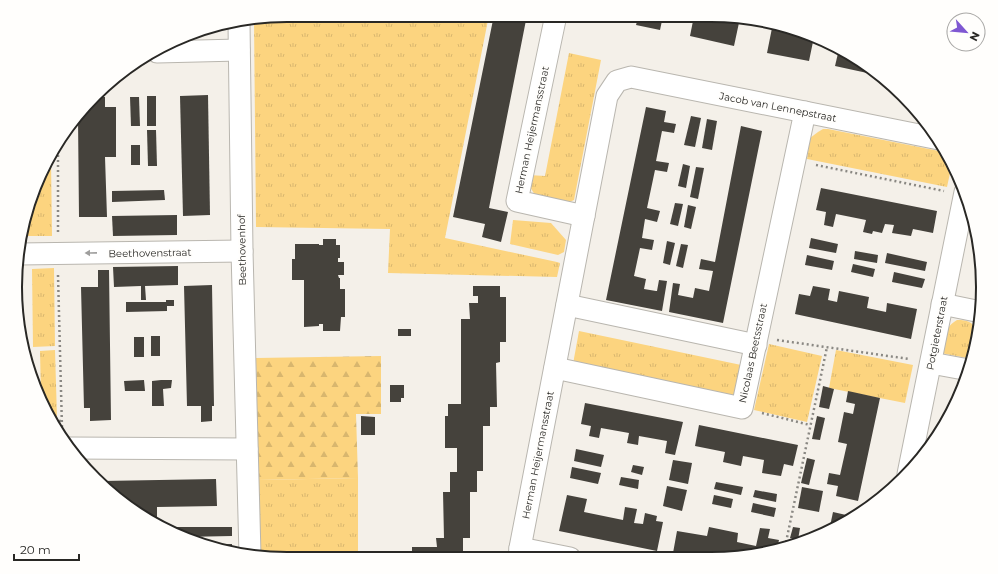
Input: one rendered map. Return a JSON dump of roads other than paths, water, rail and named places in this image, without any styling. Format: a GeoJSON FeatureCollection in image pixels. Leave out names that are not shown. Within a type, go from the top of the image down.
{"type":"FeatureCollection","features":[{"type":"Feature","properties":{"kind":"street","name":"Herman Heijermansstraat"},"geometry":{"type":"LineString","coordinates":[[555,22],[517,201],[584,216]]}},
{"type":"Feature","properties":{"kind":"street","name":"Beethovenhof"},"geometry":{"type":"LineString","coordinates":[[239,26],[242,251],[250,550]]}},
{"type":"Feature","properties":{"kind":"street"},"geometry":{"type":"LineString","coordinates":[[165,52],[239,50]]}},
{"type":"Feature","properties":{"kind":"street","name":"Jacob van Lennepstraat"},"geometry":{"type":"LineString","coordinates":[[618,81],[631,77],[929,137]]}},
{"type":"Feature","properties":{"kind":"street","name":"Herman Heijermansstraat"},"geometry":{"type":"LineString","coordinates":[[520,552],[607,96],[618,81]]}},
{"type":"Feature","properties":{"kind":"street","name":"Nicolaas Beetsstraat"},"geometry":{"type":"LineString","coordinates":[[555,368],[742,408],[805,112]]}},
{"type":"Feature","properties":{"kind":"street","name":"Potgieterstraat"},"geometry":{"type":"LineString","coordinates":[[911,461],[963,204]]}},
{"type":"Feature","properties":{"kind":"street","name":"Beethovenstraat"},"geometry":{"type":"LineString","coordinates":[[24,254],[242,251]]}},
{"type":"Feature","properties":{"kind":"street"},"geometry":{"type":"LineString","coordinates":[[942,304],[975,311]]}},
{"type":"Feature","properties":{"kind":"street"},"geometry":{"type":"LineString","coordinates":[[567,305],[756,341]]}},
{"type":"Feature","properties":{"kind":"street"},"geometry":{"type":"LineString","coordinates":[[931,363],[963,369]]}},
{"type":"Feature","properties":{"kind":"street"},"geometry":{"type":"LineString","coordinates":[[77,448],[247,449]]}}]}
